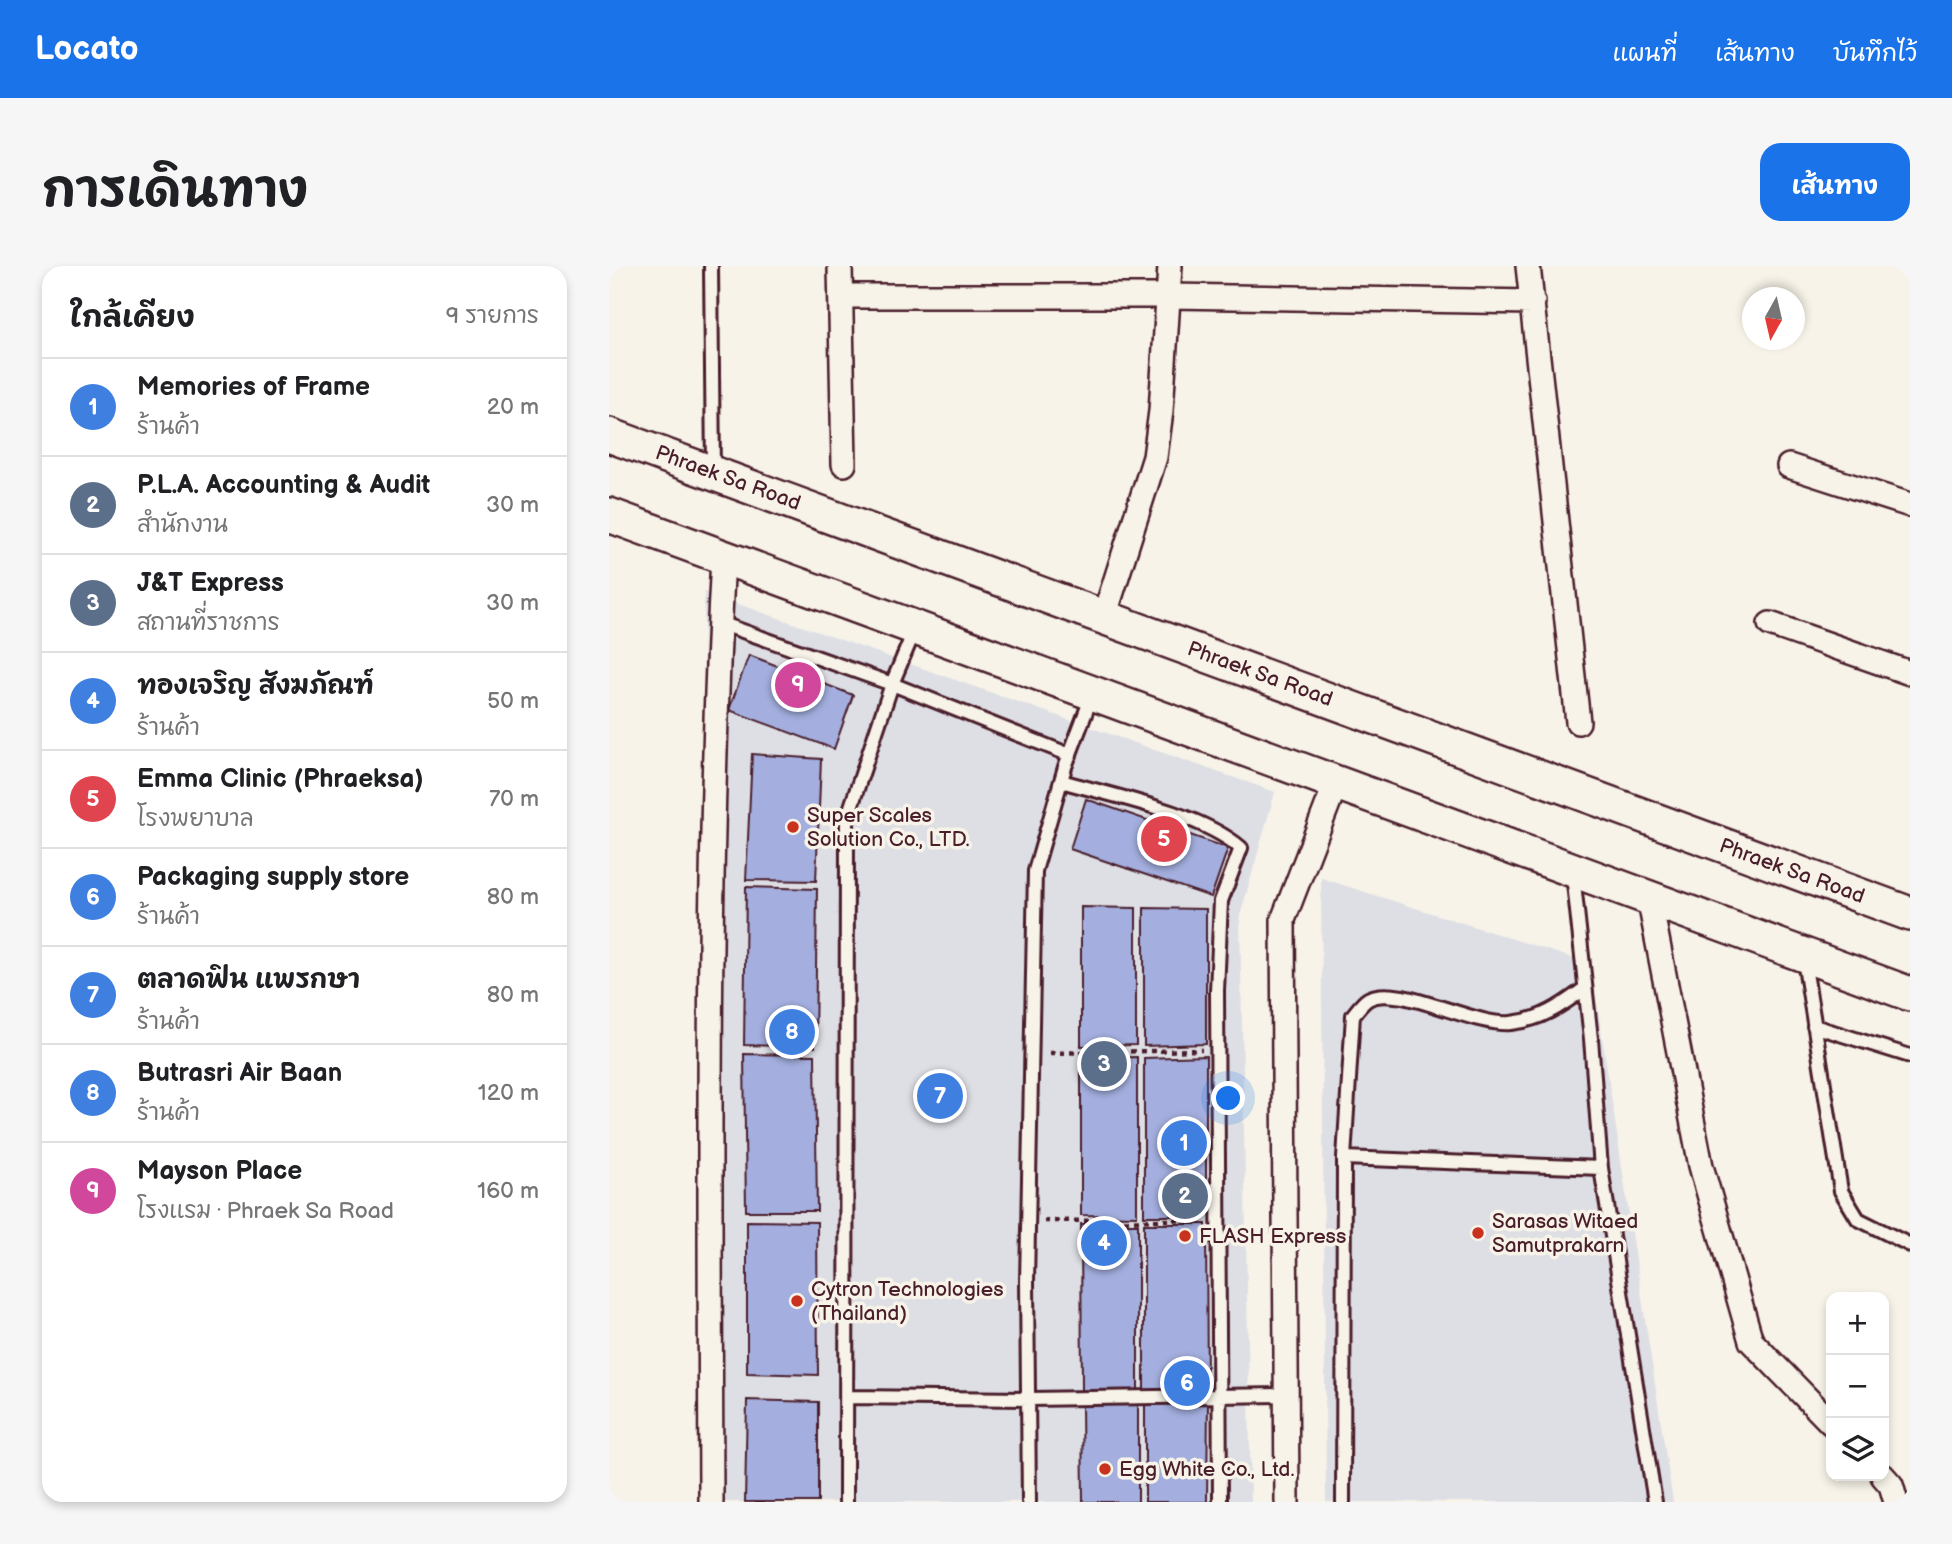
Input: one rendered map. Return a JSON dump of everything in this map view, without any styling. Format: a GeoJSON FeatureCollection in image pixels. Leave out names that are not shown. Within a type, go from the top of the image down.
{"type":"FeatureCollection","features":[{"type":"Feature","properties":{"kind":"main road","name":"Phraek Sa Road"},"geometry":{"type":"LineString","coordinates":[[609,435],[1910,914]]}},
{"type":"Feature","properties":{"kind":"main road"},"geometry":{"type":"LineString","coordinates":[[609,515],[1910,994]]}},
{"type":"Feature","properties":{"kind":"street"},"geometry":{"type":"LineString","coordinates":[[840,266],[844,464]]}},
{"type":"Feature","properties":{"kind":"street"},"geometry":{"type":"LineString","coordinates":[[1104,617],[1155,457],[1170,296],[1170,266]]}},
{"type":"Feature","properties":{"kind":"street"},"geometry":{"type":"LineString","coordinates":[[1528,266],[1578,722]]}},
{"type":"Feature","properties":{"kind":"street"},"geometry":{"type":"LineString","coordinates":[[841,296],[1170,296],[1533,302]]}},
{"type":"Feature","properties":{"kind":"street"},"geometry":{"type":"LineString","coordinates":[[1789,466],[1910,505]]}},
{"type":"Feature","properties":{"kind":"street"},"geometry":{"type":"LineString","coordinates":[[711,1502],[710,1014],[713,742],[723,557]]}},
{"type":"Feature","properties":{"kind":"street"},"geometry":{"type":"LineString","coordinates":[[1770,624],[1910,673]]}},
{"type":"Feature","properties":{"kind":"street"},"geometry":{"type":"LineString","coordinates":[[1287,1502],[1283,920],[1336,783]]}},
{"type":"Feature","properties":{"kind":"street"},"geometry":{"type":"LineString","coordinates":[[1649,897],[1701,1166],[1751,1341],[1826,1418]]}},
{"type":"Feature","properties":{"kind":"street"},"geometry":{"type":"LineString","coordinates":[[1887,1481],[1891,1485],[1896,1502]]}},
{"type":"Feature","properties":{"kind":"lane"},"geometry":{"type":"LineString","coordinates":[[711,266],[713,472]]}},
{"type":"Feature","properties":{"kind":"lane"},"geometry":{"type":"LineString","coordinates":[[720,623],[892,684],[1070,755]]}},
{"type":"Feature","properties":{"kind":"lane"},"geometry":{"type":"LineString","coordinates":[[846,1502],[849,1397],[847,819],[892,684],[916,627]]}},
{"type":"Feature","properties":{"kind":"lane"},"geometry":{"type":"LineString","coordinates":[[1029,1502],[1028,1221],[1035,871],[1061,780],[1093,693]]}},
{"type":"Feature","properties":{"kind":"lane"},"geometry":{"type":"LineString","coordinates":[[1061,780],[1150,806],[1223,832],[1241,848],[1221,901],[1217,1049],[1220,1502]]}},
{"type":"Feature","properties":{"kind":"lane"},"geometry":{"type":"LineString","coordinates":[[1573,870],[1591,1039],[1601,1168],[1655,1502]]}},
{"type":"Feature","properties":{"kind":"lane"},"geometry":{"type":"LineString","coordinates":[[1803,954],[1841,1191],[1859,1219],[1910,1245]]}},
{"type":"Feature","properties":{"kind":"lane"},"geometry":{"type":"LineString","coordinates":[[1343,1502],[1344,1158],[1353,1015],[1369,998],[1395,995],[1463,1015],[1510,1024],[1552,1013],[1584,989]]}},
{"type":"Feature","properties":{"kind":"lane"},"geometry":{"type":"LineString","coordinates":[[1815,1026],[1910,1056]]}},
{"type":"Feature","properties":{"kind":"lane"},"geometry":{"type":"LineString","coordinates":[[1344,1158],[1601,1168]]}},
{"type":"Feature","properties":{"kind":"lane"},"geometry":{"type":"LineString","coordinates":[[849,1397],[1030,1399],[1287,1395]]}},
{"type":"Feature","properties":{"kind":"path"},"geometry":{"type":"LineString","coordinates":[[1030,1053],[1217,1049]]}},
{"type":"Feature","properties":{"kind":"path"},"geometry":{"type":"LineString","coordinates":[[1028,1221],[1218,1220]]}},
{"type":"Feature","properties":{"kind":"shaded area"},"geometry":{"type":"Polygon","coordinates":[[[704,592],[1275,792],[1240,916],[1251,1502],[699,1502],[704,592]]]}},
{"type":"Feature","properties":{"kind":"shaded area","name":"Sarasas Witaed Samutprakarn"},"geometry":{"type":"Polygon","coordinates":[[[1321,878],[1591,964],[1673,1502],[1326,1502],[1321,878]]]}},
{"type":"Feature","properties":{"kind":"building"},"geometry":{"type":"Polygon","coordinates":[[[749,655],[853,695],[834,749],[729,710],[749,655]]]}},
{"type":"Feature","properties":{"kind":"building"},"geometry":{"type":"Polygon","coordinates":[[[752,754],[821,759],[816,881],[746,880],[752,754]]]}},
{"type":"Feature","properties":{"kind":"building"},"geometry":{"type":"Polygon","coordinates":[[[1086,799],[1228,848],[1211,897],[1070,849],[1086,799]]]}},
{"type":"Feature","properties":{"kind":"building"},"geometry":{"type":"Polygon","coordinates":[[[746,887],[817,889],[815,1047],[744,1045],[746,887]]]}},
{"type":"Feature","properties":{"kind":"building"},"geometry":{"type":"Polygon","coordinates":[[[1081,907],[1136,908],[1136,1045],[1081,1046],[1081,907]]]}},
{"type":"Feature","properties":{"kind":"building"},"geometry":{"type":"Polygon","coordinates":[[[1144,908],[1206,909],[1206,1044],[1144,1046],[1144,908]]]}},
{"type":"Feature","properties":{"kind":"building"},"geometry":{"type":"Polygon","coordinates":[[[744,1054],[815,1055],[817,1211],[746,1211],[744,1054]]]}},
{"type":"Feature","properties":{"kind":"building"},"geometry":{"type":"Polygon","coordinates":[[[1206,1056],[1206,1216],[1144,1216],[1144,1058],[1206,1056]]]}},
{"type":"Feature","properties":{"kind":"building"},"geometry":{"type":"Polygon","coordinates":[[[1137,1057],[1137,1216],[1081,1215],[1081,1058],[1137,1057]]]}},
{"type":"Feature","properties":{"kind":"building"},"geometry":{"type":"Polygon","coordinates":[[[747,1221],[817,1222],[818,1375],[747,1373],[747,1221]]]}},
{"type":"Feature","properties":{"kind":"building"},"geometry":{"type":"Polygon","coordinates":[[[1081,1224],[1138,1224],[1138,1392],[1082,1392],[1081,1224]]]}},
{"type":"Feature","properties":{"kind":"building"},"geometry":{"type":"Polygon","coordinates":[[[1144,1224],[1206,1224],[1207,1390],[1144,1392],[1144,1224]]]}},
{"type":"Feature","properties":{"kind":"building"},"geometry":{"type":"Polygon","coordinates":[[[747,1400],[818,1402],[818,1502],[745,1502],[747,1400]]]}},
{"type":"Feature","properties":{"kind":"building"},"geometry":{"type":"Polygon","coordinates":[[[1208,1401],[1207,1502],[1145,1502],[1145,1402],[1208,1401]]]}},
{"type":"Feature","properties":{"kind":"building"},"geometry":{"type":"Polygon","coordinates":[[[1138,1403],[1138,1502],[1083,1502],[1082,1404],[1138,1403]]]}},
{"type":"Feature","properties":{"kind":"place","name":"Mayson Place"},"geometry":{"type":"Point","coordinates":[798,685]}},
{"type":"Feature","properties":{"kind":"place","name":"Super Scales Solution Co., LTD."},"geometry":{"type":"Point","coordinates":[793,827]}},
{"type":"Feature","properties":{"kind":"place","name":"Emma Clinic (Phraeksa)"},"geometry":{"type":"Point","coordinates":[1164,839]}},
{"type":"Feature","properties":{"kind":"place","name":"Butrasri Air Baan"},"geometry":{"type":"Point","coordinates":[792,1032]}},
{"type":"Feature","properties":{"kind":"place","name":"J&T Express"},"geometry":{"type":"Point","coordinates":[1104,1064]}},
{"type":"Feature","properties":{"kind":"place","name":"ตลาดฟิน แพรกษา"},"geometry":{"type":"Point","coordinates":[940,1096]}},
{"type":"Feature","properties":{"kind":"place","name":"Memories of Frame"},"geometry":{"type":"Point","coordinates":[1184,1143]}},
{"type":"Feature","properties":{"kind":"place","name":"P.L.A. Accounting & Audit"},"geometry":{"type":"Point","coordinates":[1185,1196]}},
{"type":"Feature","properties":{"kind":"place","name":"Sarasas Witaed Samutprakarn"},"geometry":{"type":"Point","coordinates":[1478,1233]}},
{"type":"Feature","properties":{"kind":"place","name":"FLASH Express"},"geometry":{"type":"Point","coordinates":[1185,1236]}},
{"type":"Feature","properties":{"kind":"place","name":"ทองเจริญ สังฆภัณฑ์"},"geometry":{"type":"Point","coordinates":[1104,1243]}},
{"type":"Feature","properties":{"kind":"place","name":"Cytron Technologies (Thailand)"},"geometry":{"type":"Point","coordinates":[797,1301]}},
{"type":"Feature","properties":{"kind":"place","name":"Packaging supply store"},"geometry":{"type":"Point","coordinates":[1187,1383]}},
{"type":"Feature","properties":{"kind":"place","name":"Egg White Co., Ltd."},"geometry":{"type":"Point","coordinates":[1105,1469]}}]}
